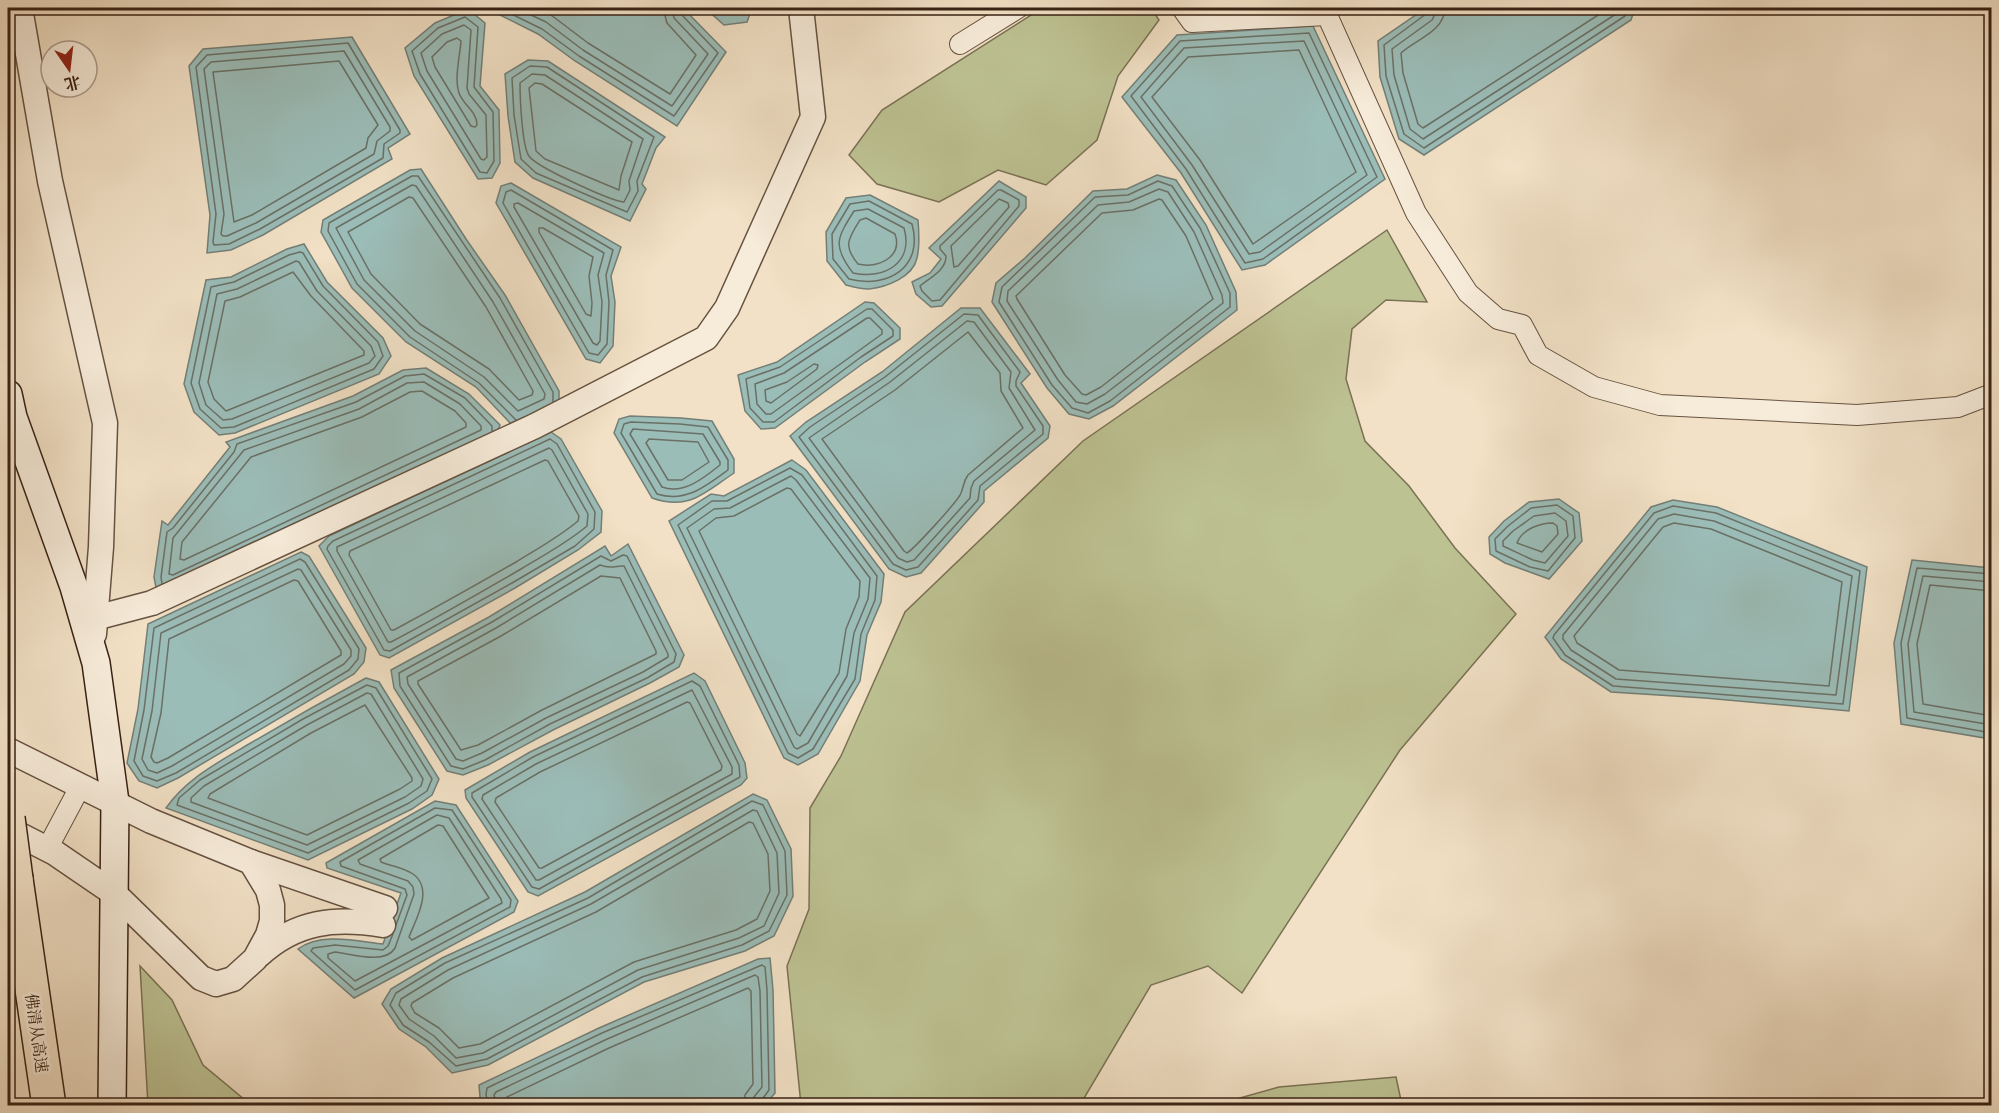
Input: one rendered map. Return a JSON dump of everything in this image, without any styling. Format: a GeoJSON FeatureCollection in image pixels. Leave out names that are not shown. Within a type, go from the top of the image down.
{"type":"FeatureCollection","features":[{"type":"Feature","properties":{"kind":"highway","name":"佛清从高速"},"geometry":{"type":"LineString","coordinates":[[8,818],[49,1106]]}},
{"type":"Feature","properties":{"kind":"main road"},"geometry":{"type":"LineString","coordinates":[[8,394],[13,417],[74,587],[96,663],[114,802],[115,894],[111,1106]]}},
{"type":"Feature","properties":{"kind":"street"},"geometry":{"type":"LineString","coordinates":[[20,8],[50,181],[105,423],[95,618],[96,663]]}},
{"type":"Feature","properties":{"kind":"street"},"geometry":{"type":"LineString","coordinates":[[95,618],[152,603],[534,426],[706,338],[727,308],[813,117],[801,8]]}},
{"type":"Feature","properties":{"kind":"street"},"geometry":{"type":"LineString","coordinates":[[960,44],[1018,8]]}},
{"type":"Feature","properties":{"kind":"street"},"geometry":{"type":"LineString","coordinates":[[1182,8],[1192,22],[1328,11],[1416,213],[1468,293],[1498,319],[1522,325],[1538,355],[1594,387],[1660,405],[1857,415],[1958,407],[1992,394]]}},
{"type":"Feature","properties":{"kind":"street"},"geometry":{"type":"LineString","coordinates":[[8,750],[151,821],[384,916],[356,921],[321,922],[288,933],[272,944],[233,979],[216,984],[201,978],[115,894],[47,849],[8,829]]}},
{"type":"Feature","properties":{"kind":"street"},"geometry":{"type":"LineString","coordinates":[[47,849],[80,787]]}},
{"type":"Feature","properties":{"kind":"street"},"geometry":{"type":"LineString","coordinates":[[251,862],[268,890],[272,905],[272,921],[268,935],[255,959]]}},
{"type":"Feature","properties":{"kind":"green space"},"geometry":{"type":"Polygon","coordinates":[[[1042,8],[1151,8],[1159,20],[1118,76],[1097,140],[1046,185],[998,170],[939,202],[877,184],[849,155],[882,110],[1042,8]]]}},
{"type":"Feature","properties":{"kind":"green space"},"geometry":{"type":"Polygon","coordinates":[[[1387,230],[1427,302],[1386,300],[1352,329],[1346,379],[1365,441],[1409,486],[1455,548],[1516,614],[1400,750],[1242,993],[1208,966],[1151,985],[1080,1105],[801,1105],[787,966],[809,909],[810,808],[841,756],[905,612],[1083,441],[1387,230]]]}},
{"type":"Feature","properties":{"kind":"green space"},"geometry":{"type":"Polygon","coordinates":[[[140,966],[172,1000],[203,1065],[251,1105],[148,1105],[140,966]]]}},
{"type":"Feature","properties":{"kind":"green space"},"geometry":{"type":"Polygon","coordinates":[[[1396,1077],[1402,1105],[1215,1105],[1279,1087],[1396,1077]]]}},
{"type":"Feature","properties":{"kind":"water"},"geometry":{"type":"Polygon","coordinates":[[[486,8],[683,8],[726,52],[677,126],[575,61],[538,34],[486,8]]]}},
{"type":"Feature","properties":{"kind":"water"},"geometry":{"type":"Polygon","coordinates":[[[705,8],[752,8],[747,22],[724,25],[705,8]]]}},
{"type":"Feature","properties":{"kind":"water"},"geometry":{"type":"Polygon","coordinates":[[[1426,8],[1635,8],[1631,20],[1424,155],[1399,139],[1380,77],[1378,41],[1426,8]]]}},
{"type":"Feature","properties":{"kind":"water"},"geometry":{"type":"Polygon","coordinates":[[[468,9],[485,23],[480,86],[499,110],[500,163],[492,178],[478,179],[414,76],[405,48],[435,23],[468,9]]]}},
{"type":"Feature","properties":{"kind":"water"},"geometry":{"type":"Polygon","coordinates":[[[1313,26],[1385,179],[1265,265],[1242,270],[1181,173],[1122,97],[1177,35],[1313,26]]]}},
{"type":"Feature","properties":{"kind":"water"},"geometry":{"type":"Polygon","coordinates":[[[352,37],[410,134],[388,148],[392,159],[263,235],[231,250],[207,253],[210,215],[189,66],[203,49],[352,37]]]}},
{"type":"Feature","properties":{"kind":"water"},"geometry":{"type":"Polygon","coordinates":[[[528,60],[548,61],[665,137],[656,148],[642,184],[646,189],[630,221],[533,178],[515,162],[505,74],[528,60]]]}},
{"type":"Feature","properties":{"kind":"water"},"geometry":{"type":"Polygon","coordinates":[[[421,169],[505,295],[559,391],[559,406],[513,426],[476,387],[406,342],[352,288],[321,232],[323,220],[410,170],[421,169]]]}},
{"type":"Feature","properties":{"kind":"water"},"geometry":{"type":"Polygon","coordinates":[[[1157,175],[1176,180],[1206,225],[1236,292],[1237,310],[1113,406],[1089,419],[1069,414],[1047,388],[992,302],[996,283],[1025,258],[1093,191],[1127,189],[1157,175]]]}},
{"type":"Feature","properties":{"kind":"water"},"geometry":{"type":"Polygon","coordinates":[[[999,181],[1026,197],[1026,208],[942,306],[931,307],[916,294],[912,282],[930,273],[941,259],[929,248],[999,181]]]}},
{"type":"Feature","properties":{"kind":"water"},"geometry":{"type":"Polygon","coordinates":[[[511,183],[621,247],[611,276],[615,302],[613,346],[600,363],[586,359],[496,203],[501,186],[511,183]]]}},
{"type":"Feature","properties":{"kind":"water"},"geometry":{"type":"Polygon","coordinates":[[[870,195],[918,220],[919,249],[915,265],[905,276],[884,286],[869,289],[846,285],[827,261],[826,232],[846,198],[870,195]]]}},
{"type":"Feature","properties":{"kind":"water"},"geometry":{"type":"Polygon","coordinates":[[[304,244],[327,282],[383,338],[391,356],[379,374],[235,433],[219,435],[194,412],[184,384],[206,280],[231,277],[287,249],[304,244]]]}},
{"type":"Feature","properties":{"kind":"water"},"geometry":{"type":"Polygon","coordinates":[[[865,302],[874,303],[900,328],[900,339],[775,428],[761,429],[745,411],[738,375],[777,362],[865,302]]]}},
{"type":"Feature","properties":{"kind":"water"},"geometry":{"type":"Polygon","coordinates":[[[961,308],[980,308],[1030,374],[1021,383],[1050,426],[1048,438],[984,491],[984,502],[921,573],[906,577],[889,569],[790,436],[806,422],[882,372],[961,308]]]}},
{"type":"Feature","properties":{"kind":"water"},"geometry":{"type":"Polygon","coordinates":[[[426,368],[469,394],[500,425],[495,438],[157,593],[154,577],[162,521],[168,525],[230,447],[226,442],[353,396],[403,370],[426,368]]]}},
{"type":"Feature","properties":{"kind":"water"},"geometry":{"type":"Polygon","coordinates":[[[630,416],[712,421],[734,459],[734,473],[696,498],[676,502],[652,498],[614,433],[619,419],[630,416]]]}},
{"type":"Feature","properties":{"kind":"water"},"geometry":{"type":"Polygon","coordinates":[[[551,432],[561,439],[602,511],[601,532],[578,550],[515,588],[389,658],[380,655],[319,546],[329,536],[551,432]]]}},
{"type":"Feature","properties":{"kind":"water"},"geometry":{"type":"Polygon","coordinates":[[[792,460],[806,470],[884,574],[881,602],[867,635],[860,681],[818,754],[798,765],[784,758],[669,521],[711,494],[724,496],[792,460]]]}},
{"type":"Feature","properties":{"kind":"water"},"geometry":{"type":"Polygon","coordinates":[[[1559,499],[1579,513],[1582,541],[1549,579],[1505,563],[1490,554],[1489,537],[1504,521],[1529,502],[1559,499]]]}},
{"type":"Feature","properties":{"kind":"water"},"geometry":{"type":"Polygon","coordinates":[[[1673,500],[1717,507],[1867,567],[1849,711],[1611,692],[1561,659],[1545,637],[1651,507],[1673,500]]]}},
{"type":"Feature","properties":{"kind":"water"},"geometry":{"type":"Polygon","coordinates":[[[628,544],[684,655],[679,667],[488,765],[463,775],[447,771],[394,688],[391,670],[489,617],[605,546],[611,556],[628,544]]]}},
{"type":"Feature","properties":{"kind":"water"},"geometry":{"type":"Polygon","coordinates":[[[301,552],[309,556],[366,648],[364,662],[354,674],[178,778],[157,788],[139,781],[127,763],[138,709],[148,624],[301,552]]]}},
{"type":"Feature","properties":{"kind":"water"},"geometry":{"type":"Polygon","coordinates":[[[1912,560],[1991,568],[1991,739],[1901,724],[1894,643],[1912,560]]]}},
{"type":"Feature","properties":{"kind":"water"},"geometry":{"type":"Polygon","coordinates":[[[694,673],[705,681],[745,763],[747,778],[741,785],[538,896],[528,892],[466,798],[465,790],[530,752],[694,673]]]}},
{"type":"Feature","properties":{"kind":"water"},"geometry":{"type":"Polygon","coordinates":[[[366,678],[379,682],[439,779],[432,795],[412,809],[308,860],[166,808],[174,797],[194,779],[215,764],[366,678]]]}},
{"type":"Feature","properties":{"kind":"water"},"geometry":{"type":"Polygon","coordinates":[[[753,794],[767,800],[791,849],[793,896],[774,936],[745,951],[644,982],[488,1065],[452,1073],[426,1047],[399,1029],[382,1004],[391,989],[442,958],[585,892],[753,794]]]}},
{"type":"Feature","properties":{"kind":"water"},"geometry":{"type":"Polygon","coordinates":[[[435,801],[456,805],[518,901],[514,912],[354,998],[298,949],[307,944],[328,939],[383,944],[401,893],[327,868],[326,863],[435,801]]]}},
{"type":"Feature","properties":{"kind":"water"},"geometry":{"type":"Polygon","coordinates":[[[770,958],[773,990],[775,1093],[765,1105],[484,1106],[480,1097],[479,1085],[599,1028],[758,959],[770,958]]]}}]}
